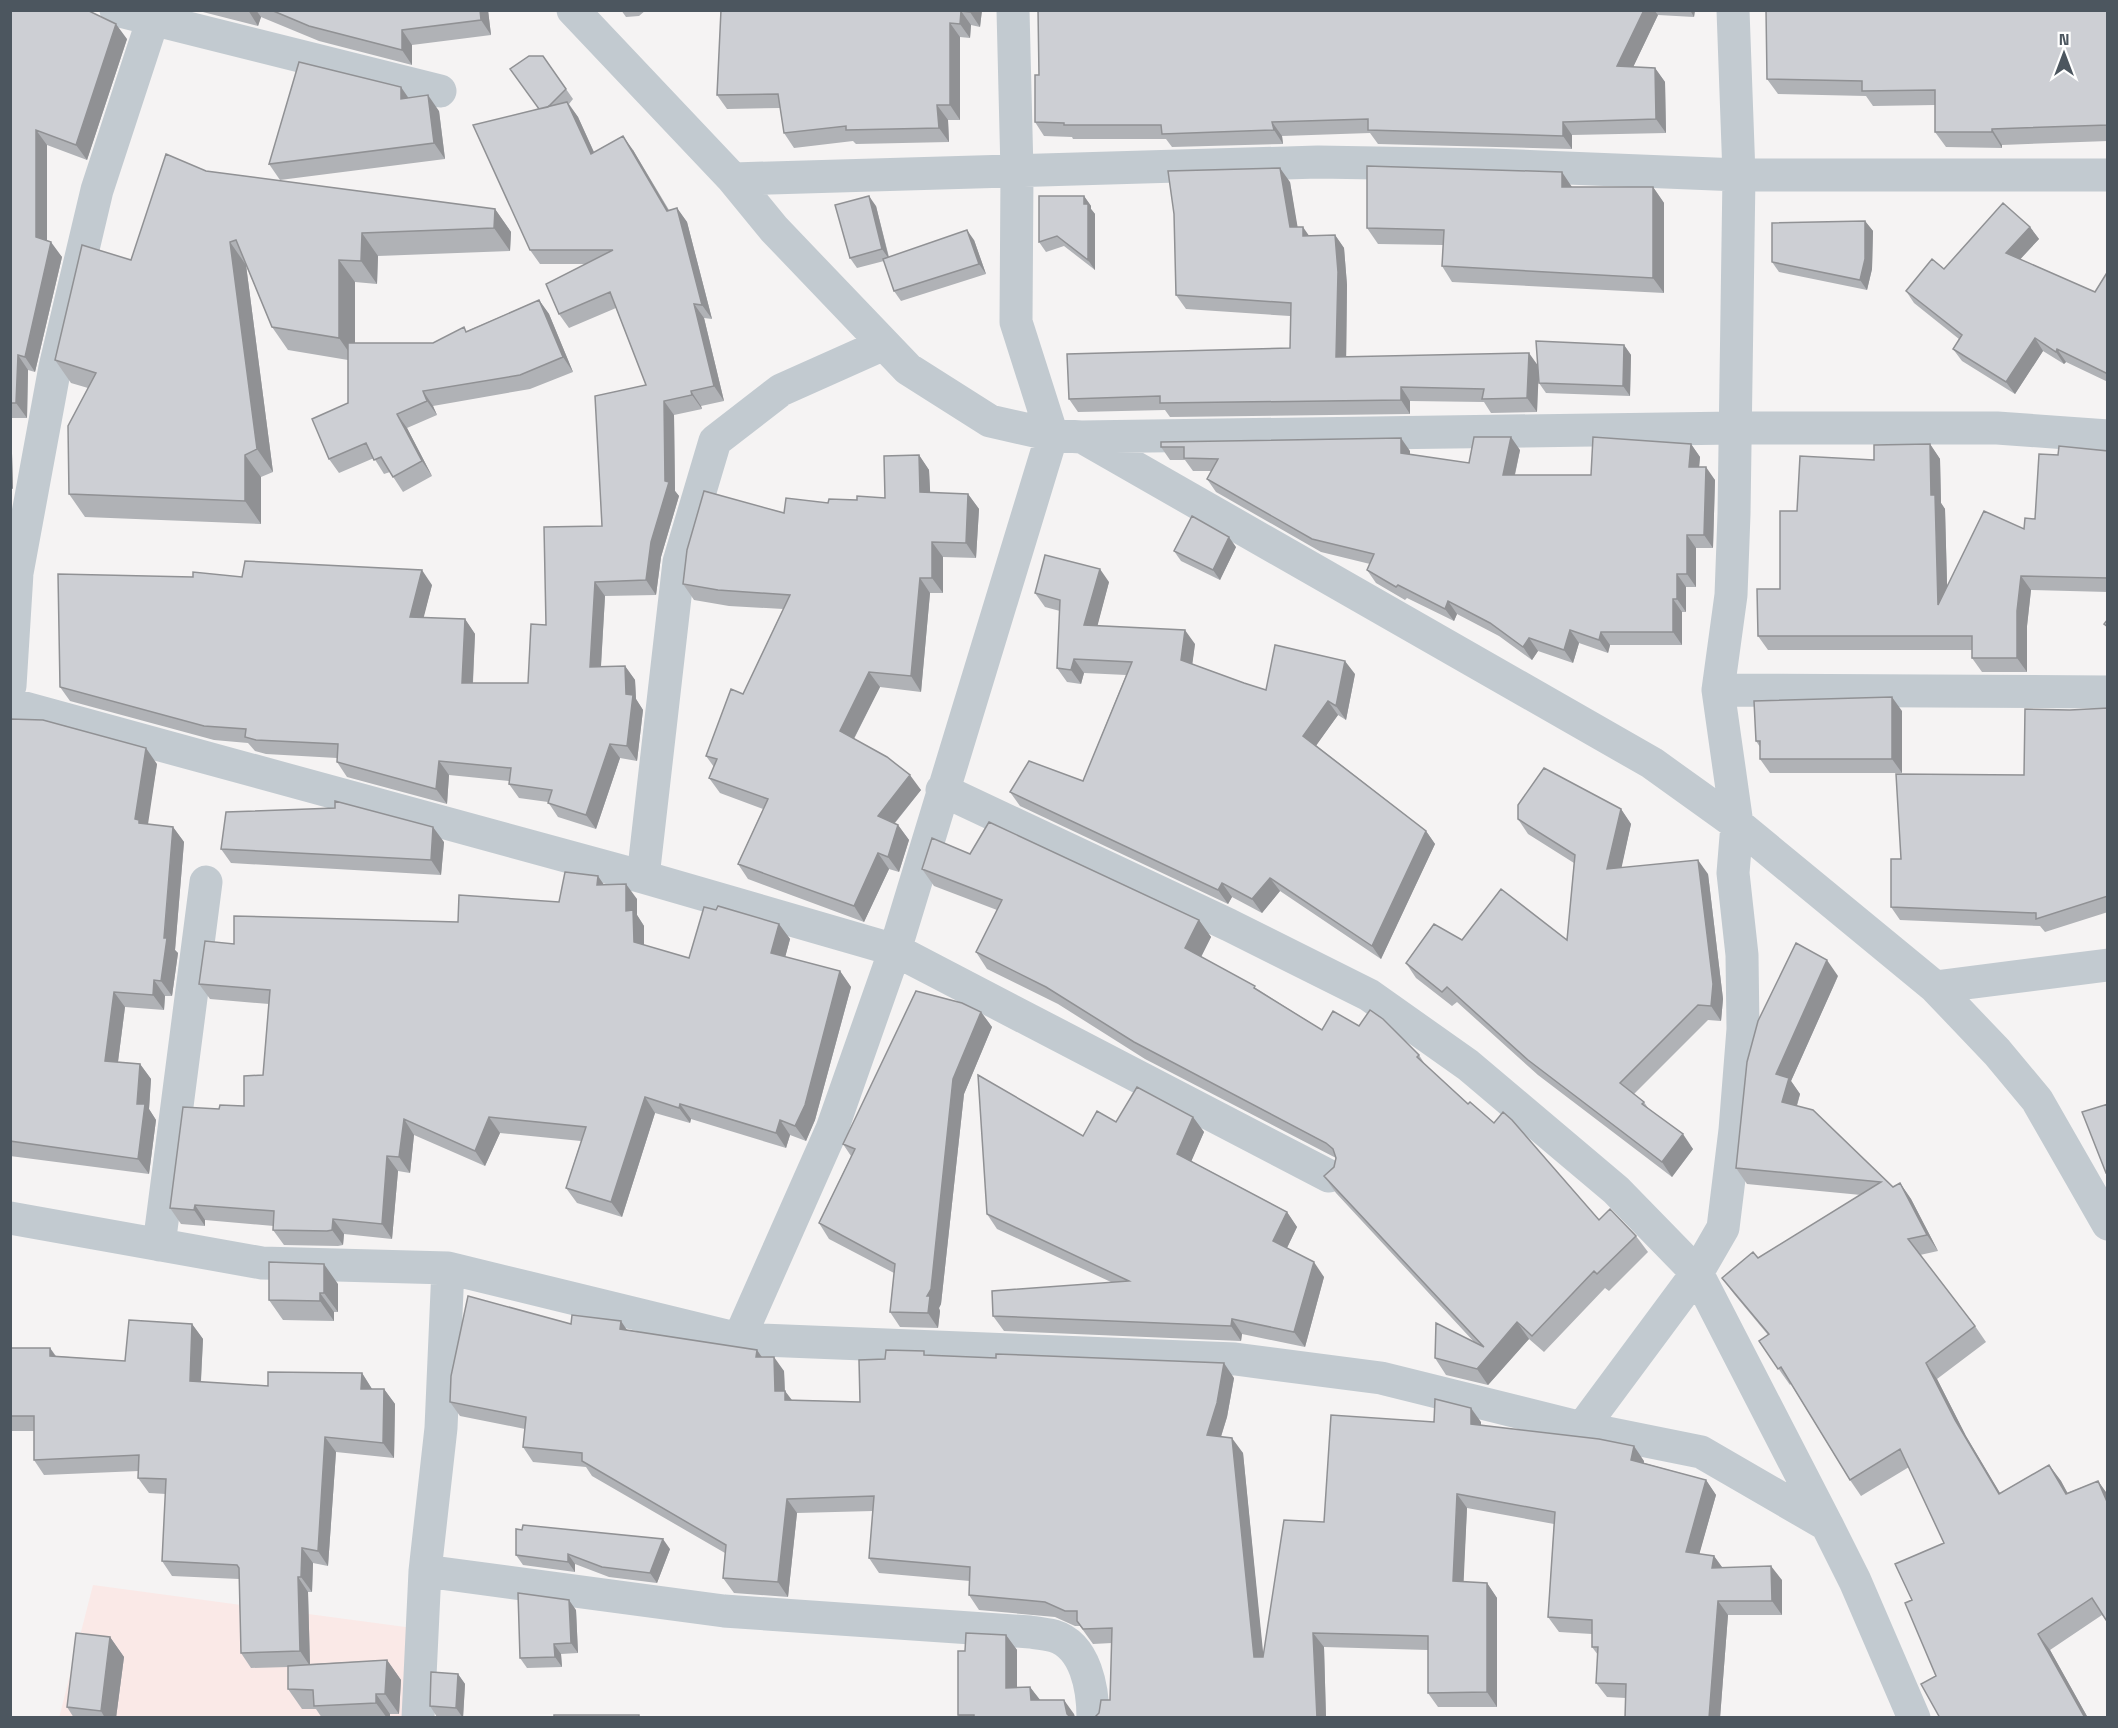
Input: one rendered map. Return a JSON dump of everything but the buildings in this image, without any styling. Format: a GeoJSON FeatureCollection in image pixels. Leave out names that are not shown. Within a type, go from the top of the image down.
{"type":"FeatureCollection","features":[{"type":"Feature","properties":{"kind":"street"},"geometry":{"type":"LineString","coordinates":[[116,10],[155,15],[440,91]]}},
{"type":"Feature","properties":{"kind":"street"},"geometry":{"type":"LineString","coordinates":[[573,10],[733,179],[774,229],[908,369],[990,421],[1067,436],[1735,428],[1997,428],[2108,436]]}},
{"type":"Feature","properties":{"kind":"street"},"geometry":{"type":"LineString","coordinates":[[1013,10],[1017,172],[1016,322],[1067,436],[1652,764],[1737,824],[1935,987],[1997,1052],[2037,1100],[2108,1224]]}},
{"type":"Feature","properties":{"kind":"street"},"geometry":{"type":"LineString","coordinates":[[1582,1428],[1697,1273],[1723,1228],[1735,1130],[1743,1029],[1742,955],[1733,873],[1737,824],[1718,690],[1731,595],[1735,428],[1739,175],[1733,10]]}},
{"type":"Feature","properties":{"kind":"street"},"geometry":{"type":"LineString","coordinates":[[10,686],[17,573],[55,367],[97,190],[155,15]]}},
{"type":"Feature","properties":{"kind":"street"},"geometry":{"type":"LineString","coordinates":[[733,179],[1318,162],[1492,165],[1739,175],[2108,175]]}},
{"type":"Feature","properties":{"kind":"street"},"geometry":{"type":"LineString","coordinates":[[643,877],[679,562],[715,441],[781,390],[884,344]]}},
{"type":"Feature","properties":{"kind":"street"},"geometry":{"type":"LineString","coordinates":[[739,1339],[832,1128],[895,950],[942,790],[1067,436]]}},
{"type":"Feature","properties":{"kind":"street"},"geometry":{"type":"LineString","coordinates":[[1718,690],[2108,692]]}},
{"type":"Feature","properties":{"kind":"street"},"geometry":{"type":"LineString","coordinates":[[10,704],[643,877],[895,950],[1329,1176]]}},
{"type":"Feature","properties":{"kind":"street"},"geometry":{"type":"LineString","coordinates":[[942,790],[1229,925],[1369,994],[1468,1065],[1616,1190],[1697,1273],[1855,1581],[1914,1718]]}},
{"type":"Feature","properties":{"kind":"street"},"geometry":{"type":"LineString","coordinates":[[159,1245],[206,882]]}},
{"type":"Feature","properties":{"kind":"street"},"geometry":{"type":"LineString","coordinates":[[1935,987],[2108,965]]}},
{"type":"Feature","properties":{"kind":"street"},"geometry":{"type":"LineString","coordinates":[[10,1218],[262,1263],[448,1268],[613,1306],[739,1339],[1234,1359],[1381,1378],[1582,1428],[1701,1452],[1827,1526]]}},
{"type":"Feature","properties":{"kind":"street"},"geometry":{"type":"LineString","coordinates":[[418,1718],[425,1571],[441,1428],[448,1268]]}},
{"type":"Feature","properties":{"kind":"street"},"geometry":{"type":"LineString","coordinates":[[425,1571],[736,1612],[1030,1632],[1056,1636],[1076,1652],[1089,1678],[1093,1718]]}},
{"type":"Feature","properties":{"kind":"shaded area"},"geometry":{"type":"Polygon","coordinates":[[[93,1585],[413,1628],[406,1717],[59,1718],[93,1585]]]}}]}
